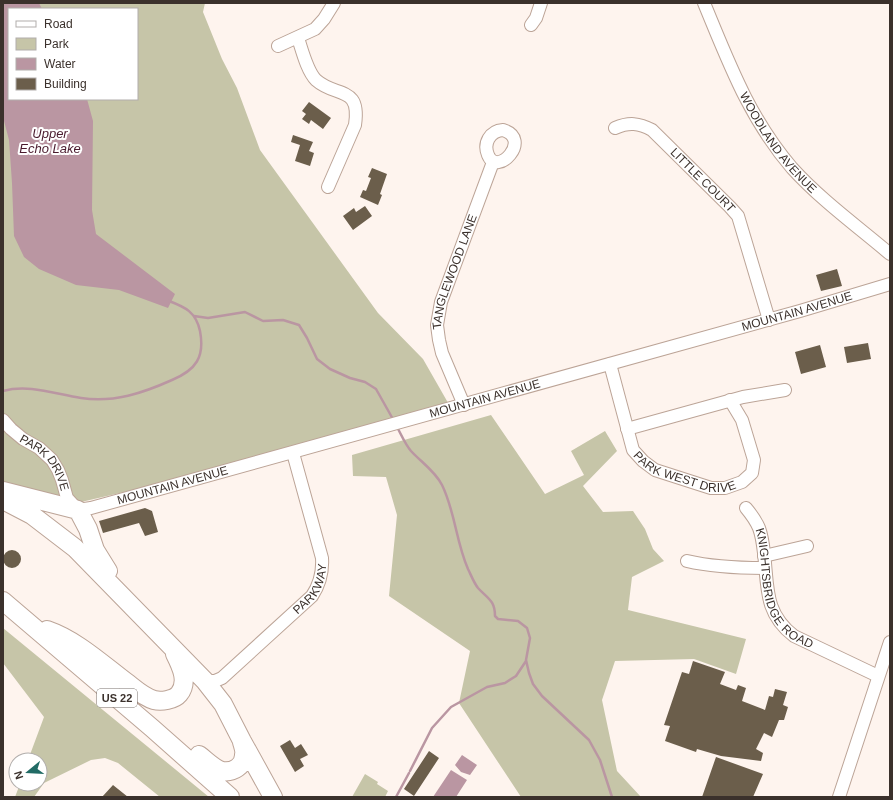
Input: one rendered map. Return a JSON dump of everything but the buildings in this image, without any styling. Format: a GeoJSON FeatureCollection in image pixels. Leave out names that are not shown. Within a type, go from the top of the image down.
{"type":"FeatureCollection","features":[{"type":"Feature","properties":{"kind":"highway"},"geometry":{"type":"LineString","coordinates":[[3,491],[78,510],[88,530],[95,550],[121,593]]}},
{"type":"Feature","properties":{"kind":"highway"},"geometry":{"type":"LineString","coordinates":[[3,500],[32,515],[76,548],[205,681],[223,704],[274,797]]}},
{"type":"Feature","properties":{"kind":"highway","name":"US 22"},"geometry":{"type":"LineString","coordinates":[[3,601],[152,728],[230,797]]}},
{"type":"Feature","properties":{"kind":"highway"},"geometry":{"type":"LineString","coordinates":[[30,623],[58,633],[87,652],[143,695],[154,700],[167,700],[177,697],[182,690],[184,680],[181,666],[167,642]]}},
{"type":"Feature","properties":{"kind":"highway"},"geometry":{"type":"LineString","coordinates":[[152,728],[174,736],[216,768],[228,772],[240,765],[243,761],[244,752],[242,741]]}},
{"type":"Feature","properties":{"kind":"street"},"geometry":{"type":"LineString","coordinates":[[278,46],[315,29],[324,19],[334,3]]}},
{"type":"Feature","properties":{"kind":"street"},"geometry":{"type":"LineString","coordinates":[[531,25],[536,18],[541,3]]}},
{"type":"Feature","properties":{"kind":"street","name":"WOODLAND AVENUE"},"geometry":{"type":"LineString","coordinates":[[704,3],[738,85],[749,107],[770,138],[792,167],[812,188],[890,254]]}},
{"type":"Feature","properties":{"kind":"street"},"geometry":{"type":"LineString","coordinates":[[298,38],[311,73],[316,80],[350,97],[355,104],[357,114],[355,125],[328,187]]}},
{"type":"Feature","properties":{"kind":"street","name":"LITTLE COURT"},"geometry":{"type":"LineString","coordinates":[[615,128],[622,125],[638,124],[652,130],[725,201],[738,216],[769,320]]}},
{"type":"Feature","properties":{"kind":"street","name":"TANGLEWOOD LANE"},"geometry":{"type":"LineString","coordinates":[[464,405],[442,353],[437,325],[441,302],[493,162]]}},
{"type":"Feature","properties":{"kind":"street","name":"MOUNTAIN AVENUE"},"geometry":{"type":"LineString","coordinates":[[78,510],[91,508],[405,422],[769,320],[890,284]]}},
{"type":"Feature","properties":{"kind":"street","name":"PARK WEST DRIVE"},"geometry":{"type":"LineString","coordinates":[[610,364],[633,450],[643,461],[655,470],[711,488],[725,488],[742,482],[752,473],[754,460],[742,420],[730,400]]}},
{"type":"Feature","properties":{"kind":"street","name":"PARK WEST DRIVE"},"geometry":{"type":"LineString","coordinates":[[627,428],[730,400],[785,390]]}},
{"type":"Feature","properties":{"kind":"street","name":"PARK DRIVE"},"geometry":{"type":"LineString","coordinates":[[3,420],[11,429],[40,448],[52,460],[62,480],[67,498],[78,510]]}},
{"type":"Feature","properties":{"kind":"street","name":"PARKWAY"},"geometry":{"type":"LineString","coordinates":[[205,681],[215,681],[222,678],[312,596],[317,588],[322,573],[322,558],[293,453]]}},
{"type":"Feature","properties":{"kind":"street","name":"KNIGHTSBRIDGE ROAD"},"geometry":{"type":"LineString","coordinates":[[746,508],[753,516],[759,528],[772,608],[777,619],[784,628],[794,636],[878,676]]}},
{"type":"Feature","properties":{"kind":"street"},"geometry":{"type":"LineString","coordinates":[[688,561],[700,564],[749,568],[807,546]]}},
{"type":"Feature","properties":{"kind":"street"},"geometry":{"type":"LineString","coordinates":[[839,797],[890,642]]}},
{"type":"Feature","properties":{"kind":"green space"},"geometry":{"type":"Polygon","coordinates":[[[3,3],[205,3],[203,12],[222,59],[237,88],[260,150],[378,313],[423,359],[451,408],[293,453],[81,502],[37,500],[3,491],[3,3]]]}},
{"type":"Feature","properties":{"kind":"green space"},"geometry":{"type":"Polygon","coordinates":[[[491,415],[545,494],[584,475],[571,451],[605,431],[617,451],[583,486],[603,512],[633,511],[645,529],[653,549],[664,561],[632,577],[628,610],[746,639],[736,674],[694,659],[615,661],[602,700],[617,771],[641,797],[521,797],[459,703],[470,651],[389,596],[397,515],[386,477],[353,476],[352,455],[491,415]]]}},
{"type":"Feature","properties":{"kind":"green space"},"geometry":{"type":"Polygon","coordinates":[[[3,628],[209,797],[160,797],[118,763],[105,758],[91,760],[48,781],[48,752],[31,752],[44,717],[3,663],[3,628]]]}},
{"type":"Feature","properties":{"kind":"green space"},"geometry":{"type":"Polygon","coordinates":[[[365,774],[378,782],[377,784],[388,791],[385,797],[352,797],[365,774]]]}},
{"type":"Feature","properties":{"kind":"green space"},"geometry":{"type":"Polygon","coordinates":[[[17,792],[38,792],[34,797],[15,797],[17,792]]]}},
{"type":"Feature","properties":{"kind":"water","name":"Upper Echo Lake"},"geometry":{"type":"Polygon","coordinates":[[[3,3],[39,3],[42,8],[8,8],[8,100],[87,100],[93,121],[92,210],[96,234],[175,294],[168,308],[119,290],[76,285],[39,269],[24,257],[14,236],[9,140],[3,117],[3,3]]]}},
{"type":"Feature","properties":{"kind":"water"},"geometry":{"type":"Polygon","coordinates":[[[462,755],[477,765],[470,775],[461,772],[455,765],[462,755]]]}},
{"type":"Feature","properties":{"kind":"water"},"geometry":{"type":"Polygon","coordinates":[[[451,770],[467,780],[456,797],[433,797],[451,770]]]}},
{"type":"Feature","properties":{"kind":"waterway"},"geometry":{"type":"LineString","coordinates":[[3,391],[13,389],[32,389],[81,398],[117,398],[139,393],[180,376],[187,372],[197,362],[201,348],[200,331],[196,319],[189,311],[169,301]]}},
{"type":"Feature","properties":{"kind":"waterway"},"geometry":{"type":"LineString","coordinates":[[194,316],[208,318],[245,312],[263,321],[283,320],[299,325],[317,359],[330,369],[350,378],[365,382],[376,389],[394,421]]}},
{"type":"Feature","properties":{"kind":"waterway"},"geometry":{"type":"LineString","coordinates":[[397,427],[409,448],[432,471],[442,485],[450,505],[468,569],[478,588],[494,606],[495,616],[498,619],[518,621],[527,628],[530,638],[526,660],[533,684],[542,696],[589,740],[600,760],[612,797]]}},
{"type":"Feature","properties":{"kind":"waterway"},"geometry":{"type":"LineString","coordinates":[[410,771],[432,728],[451,707],[487,687],[505,683],[516,676],[526,661]]}},
{"type":"Feature","properties":{"kind":"waterway"},"geometry":{"type":"LineString","coordinates":[[396,797],[409,773]]}}]}
